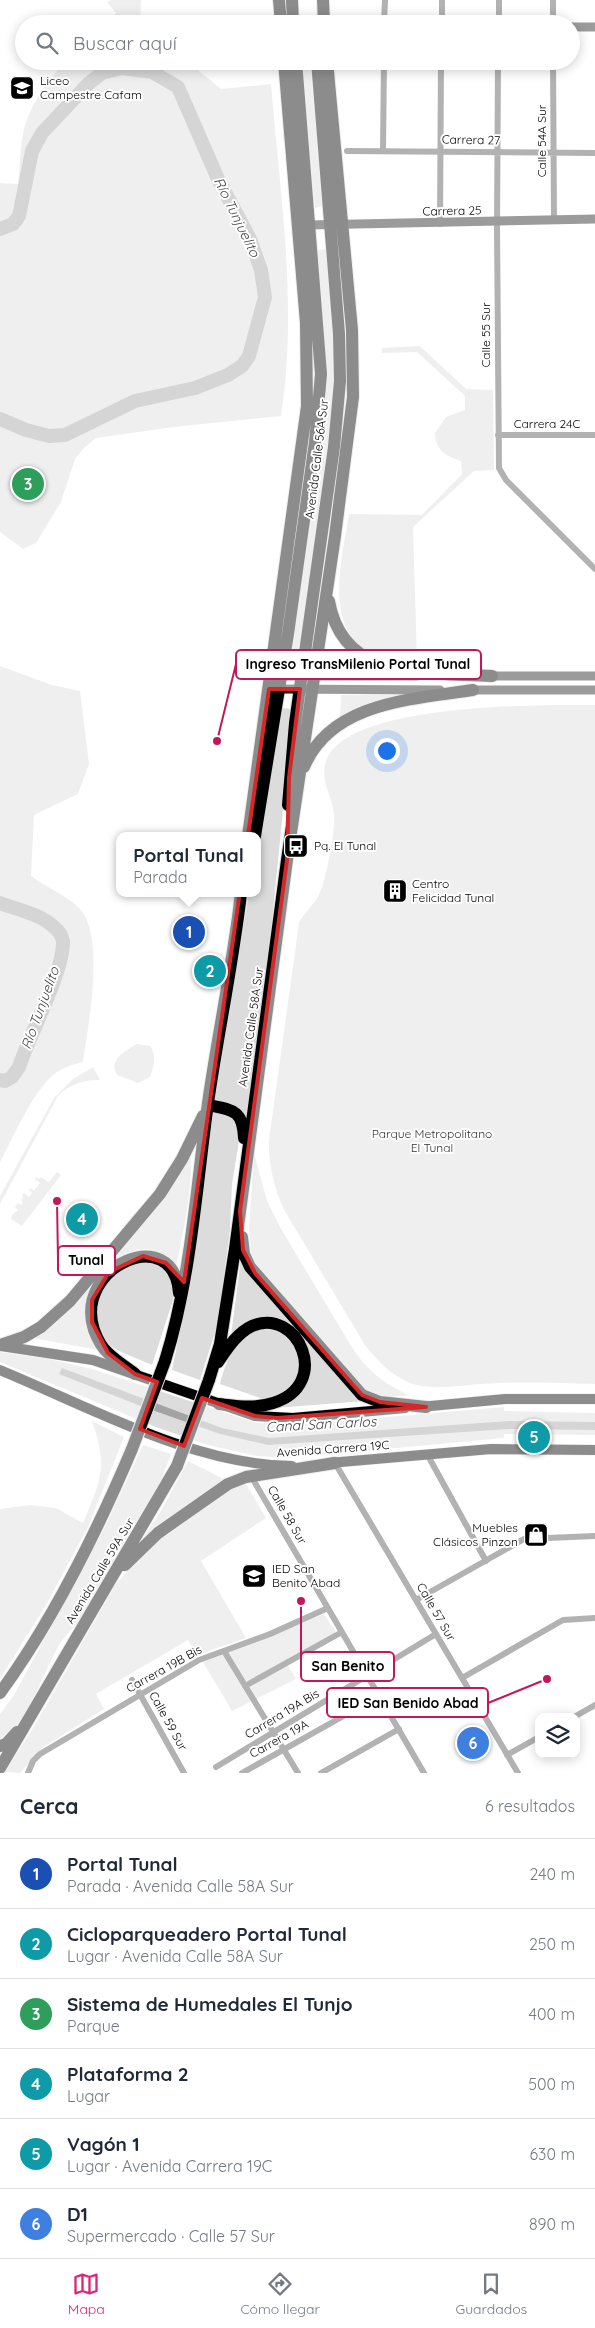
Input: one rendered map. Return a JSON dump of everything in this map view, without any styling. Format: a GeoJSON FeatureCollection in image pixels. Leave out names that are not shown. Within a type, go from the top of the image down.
{"type":"FeatureCollection","features":[{"type":"Feature","properties":{"kind":"highway"},"geometry":{"type":"LineString","coordinates":[[279,0],[280,15]]}},
{"type":"Feature","properties":{"kind":"highway"},"geometry":{"type":"LineString","coordinates":[[292,0],[293,15]]}},
{"type":"Feature","properties":{"kind":"highway"},"geometry":{"type":"LineString","coordinates":[[314,0],[315,15]]}},
{"type":"Feature","properties":{"kind":"highway"},"geometry":{"type":"LineString","coordinates":[[323,0],[324,15]]}},
{"type":"Feature","properties":{"kind":"highway","name":"Avenida Calle 56A Sur"},"geometry":{"type":"LineString","coordinates":[[276,676],[307,406],[308,352],[285,70]]}},
{"type":"Feature","properties":{"kind":"highway"},"geometry":{"type":"LineString","coordinates":[[287,70],[299,104]]}},
{"type":"Feature","properties":{"kind":"highway","name":"Avenida Calle 56A Sur"},"geometry":{"type":"LineString","coordinates":[[276,676],[306,502],[321,374],[297,70]]}},
{"type":"Feature","properties":{"kind":"highway","name":"Avenida Calle 56A Sur"},"geometry":{"type":"LineString","coordinates":[[287,860],[289,778],[328,584],[353,397],[352,338],[319,110],[317,70]]}},
{"type":"Feature","properties":{"kind":"highway","name":"Avenida Calle 56A Sur"},"geometry":{"type":"LineString","coordinates":[[307,683],[334,446],[340,370],[334,138],[328,70]]}},
{"type":"Feature","properties":{"kind":"highway"},"geometry":{"type":"LineString","coordinates":[[319,110],[334,138]]}},
{"type":"Feature","properties":{"kind":"highway"},"geometry":{"type":"LineString","coordinates":[[340,370],[352,338]]}},
{"type":"Feature","properties":{"kind":"highway"},"geometry":{"type":"LineString","coordinates":[[299,468],[306,502]]}},
{"type":"Feature","properties":{"kind":"highway"},"geometry":{"type":"LineString","coordinates":[[328,584],[331,612],[335,624],[344,640],[365,658],[383,666],[402,670],[492,676]]}},
{"type":"Feature","properties":{"kind":"highway"},"geometry":{"type":"LineString","coordinates":[[249,832],[276,676]]}},
{"type":"Feature","properties":{"kind":"highway","name":"Avenida Calle 58A Sur"},"geometry":{"type":"LineString","coordinates":[[212,1374],[220,1344],[240,1211],[299,778],[307,683]]}},
{"type":"Feature","properties":{"kind":"highway"},"geometry":{"type":"LineString","coordinates":[[256,832],[274,689]]}},
{"type":"Feature","properties":{"kind":"highway"},"geometry":{"type":"LineString","coordinates":[[299,778],[319,742],[344,721],[376,708],[399,702],[473,690]]}},
{"type":"Feature","properties":{"kind":"highway"},"geometry":{"type":"LineString","coordinates":[[180,1305],[195,1213],[208,1105],[241,897]]}},
{"type":"Feature","properties":{"kind":"highway"},"geometry":{"type":"LineString","coordinates":[[208,1105],[231,1110],[241,1117],[244,1127],[245,1170]]}},
{"type":"Feature","properties":{"kind":"highway"},"geometry":{"type":"LineString","coordinates":[[0,1345],[24,1337],[41,1327],[70,1301],[160,1194],[182,1160],[208,1105]]}},
{"type":"Feature","properties":{"kind":"highway"},"geometry":{"type":"LineString","coordinates":[[240,1211],[243,1250],[250,1267],[359,1392],[366,1397],[380,1402],[426,1407]]}},
{"type":"Feature","properties":{"kind":"highway"},"geometry":{"type":"LineString","coordinates":[[135,1374],[108,1353],[96,1334],[90,1310],[95,1290],[100,1281],[115,1268],[132,1258],[143,1256],[158,1258],[166,1263],[176,1277],[180,1305]]}},
{"type":"Feature","properties":{"kind":"highway","name":"Avenida Calle 59A Sur"},"geometry":{"type":"LineString","coordinates":[[0,1693],[23,1661],[97,1528],[132,1449],[165,1362],[180,1305]]}},
{"type":"Feature","properties":{"kind":"highway"},"geometry":{"type":"LineString","coordinates":[[212,1374],[242,1332],[260,1324],[278,1326],[287,1330],[303,1350],[306,1360],[305,1372],[300,1382],[293,1392],[282,1399],[251,1406],[219,1404]]}},
{"type":"Feature","properties":{"kind":"highway","name":"Avenida Calle 59A Sur"},"geometry":{"type":"LineString","coordinates":[[0,1768],[177,1466],[212,1374]]}},
{"type":"Feature","properties":{"kind":"highway"},"geometry":{"type":"LineString","coordinates":[[111,1579],[146,1543],[222,1487],[251,1476],[335,1462]]}},
{"type":"Feature","properties":{"kind":"highway"},"geometry":{"type":"LineString","coordinates":[[0,1702],[23,1661]]}},
{"type":"Feature","properties":{"kind":"highway"},"geometry":{"type":"LineString","coordinates":[[0,1746],[9,1740],[39,1704]]}},
{"type":"Feature","properties":{"kind":"main road"},"geometry":{"type":"LineString","coordinates":[[580,27],[595,27]]}},
{"type":"Feature","properties":{"kind":"main road","name":"Carrera 25"},"geometry":{"type":"LineString","coordinates":[[309,225],[440,224],[595,219]]}},
{"type":"Feature","properties":{"kind":"main road"},"geometry":{"type":"LineString","coordinates":[[276,676],[307,683],[473,690],[595,690]]}},
{"type":"Feature","properties":{"kind":"main road"},"geometry":{"type":"LineString","coordinates":[[274,689],[307,683],[492,676],[595,676]]}},
{"type":"Feature","properties":{"kind":"main road"},"geometry":{"type":"LineString","coordinates":[[0,1345],[82,1357],[255,1416],[293,1418],[505,1399],[595,1400]]}},
{"type":"Feature","properties":{"kind":"main road","name":"Avenida Carrera 19C"},"geometry":{"type":"LineString","coordinates":[[0,1370],[124,1422],[205,1453],[266,1465],[292,1466],[498,1448],[595,1450]]}},
{"type":"Feature","properties":{"kind":"street"},"geometry":{"type":"LineString","coordinates":[[384,15],[385,0]]}},
{"type":"Feature","properties":{"kind":"street"},"geometry":{"type":"LineString","coordinates":[[442,0],[442,15]]}},
{"type":"Feature","properties":{"kind":"street"},"geometry":{"type":"LineString","coordinates":[[499,0],[499,15]]}},
{"type":"Feature","properties":{"kind":"street"},"geometry":{"type":"LineString","coordinates":[[553,0],[553,15]]}},
{"type":"Feature","properties":{"kind":"street"},"geometry":{"type":"LineString","coordinates":[[383,151],[384,70]]}},
{"type":"Feature","properties":{"kind":"street"},"geometry":{"type":"LineString","coordinates":[[440,224],[441,70]]}},
{"type":"Feature","properties":{"kind":"street","name":"Calle 55 Sur"},"geometry":{"type":"LineString","coordinates":[[498,70],[499,468],[503,477],[595,569]]}},
{"type":"Feature","properties":{"kind":"street","name":"Calle 54A Sur"},"geometry":{"type":"LineString","coordinates":[[553,70],[554,220]]}},
{"type":"Feature","properties":{"kind":"street","name":"Carrera 27"},"geometry":{"type":"LineString","coordinates":[[348,151],[440,150],[595,153]]}},
{"type":"Feature","properties":{"kind":"street","name":"Carrera 24C"},"geometry":{"type":"LineString","coordinates":[[498,435],[595,435]]}},
{"type":"Feature","properties":{"kind":"street"},"geometry":{"type":"LineString","coordinates":[[427,1454],[486,1561]]}},
{"type":"Feature","properties":{"kind":"street","name":"Calle 57 Sur"},"geometry":{"type":"LineString","coordinates":[[335,1462],[518,1773]]}},
{"type":"Feature","properties":{"kind":"street","name":"Calle 58 Sur"},"geometry":{"type":"LineString","coordinates":[[251,1476],[424,1773]]}},
{"type":"Feature","properties":{"kind":"street"},"geometry":{"type":"LineString","coordinates":[[416,1600],[524,1539],[595,1536]]}},
{"type":"Feature","properties":{"kind":"street","name":"Carrera 19B Bis"},"geometry":{"type":"LineString","coordinates":[[28,1773],[33,1761],[40,1754],[198,1660],[270,1634],[328,1608]]}},
{"type":"Feature","properties":{"kind":"street"},"geometry":{"type":"LineString","coordinates":[[462,1678],[563,1620],[595,1618]]}},
{"type":"Feature","properties":{"kind":"street"},"geometry":{"type":"LineString","coordinates":[[245,1686],[342,1632]]}},
{"type":"Feature","properties":{"kind":"street","name":"Carrera 19A Bis"},"geometry":{"type":"LineString","coordinates":[[216,1767],[436,1634]]}},
{"type":"Feature","properties":{"kind":"street"},"geometry":{"type":"LineString","coordinates":[[224,1651],[298,1773]]}},
{"type":"Feature","properties":{"kind":"street","name":"Calle 59 Sur"},"geometry":{"type":"LineString","coordinates":[[132,1680],[184,1773]]}},
{"type":"Feature","properties":{"kind":"street","name":"Carrera 19A"},"geometry":{"type":"LineString","coordinates":[[242,1773],[379,1696]]}},
{"type":"Feature","properties":{"kind":"street"},"geometry":{"type":"LineString","coordinates":[[580,1714],[595,1705]]}},
{"type":"Feature","properties":{"kind":"street"},"geometry":{"type":"LineString","coordinates":[[320,1773],[399,1729]]}},
{"type":"Feature","properties":{"kind":"street"},"geometry":{"type":"LineString","coordinates":[[507,1755],[535,1739]]}},
{"type":"Feature","properties":{"kind":"highlighted area"},"geometry":{"type":"Polygon","coordinates":[[[269,689],[300,689],[289,778],[287,860],[240,1211],[243,1250],[255,1273],[362,1395],[380,1402],[426,1407],[277,1418],[255,1416],[202,1398],[184,1446],[140,1429],[157,1382],[135,1374],[108,1353],[92,1322],[92,1300],[109,1272],[143,1256],[166,1263],[184,1282],[269,689]]]}},
{"type":"Feature","properties":{"kind":"green space"},"geometry":{"type":"Polygon","coordinates":[[[111,0],[141,0],[140,15],[114,15],[116,13],[107,2],[111,0]]]}},
{"type":"Feature","properties":{"kind":"green space"},"geometry":{"type":"Polygon","coordinates":[[[58,70],[198,70],[221,89],[271,84],[286,250],[288,334],[286,375],[281,416],[174,427],[96,438],[75,459],[61,502],[36,543],[23,549],[0,532],[0,183],[18,184],[22,140],[29,114],[58,70]]]}},
{"type":"Feature","properties":{"kind":"green space"},"geometry":{"type":"Polygon","coordinates":[[[301,70],[311,70],[322,206],[315,208],[301,70]]]}},
{"type":"Feature","properties":{"kind":"green space"},"geometry":{"type":"Polygon","coordinates":[[[326,249],[332,303],[335,395],[301,653],[292,652],[320,430],[315,250],[326,249]]]}},
{"type":"Feature","properties":{"kind":"green space"},"geometry":{"type":"Polygon","coordinates":[[[420,346],[466,389],[493,390],[494,470],[474,471],[413,527],[417,660],[377,655],[356,642],[346,627],[341,610],[339,590],[340,570],[349,514],[422,515],[462,474],[461,461],[442,452],[437,444],[435,433],[446,417],[465,410],[465,396],[417,352],[382,353],[382,348],[420,346]]]}},
{"type":"Feature","properties":{"kind":"green space"},"geometry":{"type":"Polygon","coordinates":[[[353,655],[389,672],[345,670],[346,658],[353,655]]]}},
{"type":"Feature","properties":{"kind":"green space"},"geometry":{"type":"Polygon","coordinates":[[[0,666],[52,685],[80,691],[89,764],[78,794],[34,815],[31,876],[69,899],[79,908],[87,921],[92,938],[93,982],[83,1062],[59,1071],[44,1084],[23,1117],[0,1162],[0,666]]]}},
{"type":"Feature","properties":{"kind":"green space"},"geometry":{"type":"Polygon","coordinates":[[[417,694],[356,710],[340,717],[341,695],[417,694]]]}},
{"type":"Feature","properties":{"kind":"green space","name":"Parque Metropolitano El Tunal"},"geometry":{"type":"Polygon","coordinates":[[[595,705],[595,1384],[511,1383],[441,1387],[411,1383],[396,1376],[365,1345],[283,1208],[274,1183],[271,1166],[269,1140],[299,923],[317,899],[322,888],[332,842],[334,813],[324,777],[325,765],[338,744],[365,729],[402,718],[445,711],[490,707],[595,705]]]}},
{"type":"Feature","properties":{"kind":"green space"},"geometry":{"type":"Polygon","coordinates":[[[282,708],[293,709],[265,992],[246,1117],[214,1103],[248,897],[261,897],[261,832],[282,708]]]}},
{"type":"Feature","properties":{"kind":"green space"},"geometry":{"type":"Polygon","coordinates":[[[137,1044],[150,1046],[154,1057],[154,1065],[150,1077],[138,1083],[117,1075],[115,1070],[116,1060],[119,1056],[137,1044]]]}},
{"type":"Feature","properties":{"kind":"green space"},"geometry":{"type":"Polygon","coordinates":[[[93,1067],[100,1080],[78,1083],[58,1096],[0,1204],[0,1196],[54,1098],[73,1079],[93,1067]]]}},
{"type":"Feature","properties":{"kind":"green space"},"geometry":{"type":"Polygon","coordinates":[[[213,1110],[229,1112],[241,1129],[232,1184],[230,1230],[216,1329],[200,1380],[172,1370],[192,1273],[213,1110]]]}},
{"type":"Feature","properties":{"kind":"green space"},"geometry":{"type":"Polygon","coordinates":[[[254,1153],[267,1201],[280,1227],[353,1349],[377,1376],[409,1395],[387,1396],[366,1391],[252,1261],[249,1230],[254,1153]]]}},
{"type":"Feature","properties":{"kind":"green space"},"geometry":{"type":"Polygon","coordinates":[[[191,1155],[189,1197],[176,1266],[159,1253],[147,1249],[125,1254],[105,1268],[91,1287],[85,1309],[91,1335],[98,1350],[33,1338],[191,1155]]]}},
{"type":"Feature","properties":{"kind":"green space"},"geometry":{"type":"Polygon","coordinates":[[[57,1172],[61,1175],[22,1226],[11,1219],[12,1215],[18,1210],[15,1207],[18,1203],[21,1205],[23,1203],[21,1200],[22,1195],[24,1193],[29,1197],[32,1193],[29,1190],[30,1188],[34,1191],[40,1183],[35,1179],[36,1177],[39,1179],[41,1177],[49,1182],[57,1172]]]}},
{"type":"Feature","properties":{"kind":"green space"},"geometry":{"type":"Polygon","coordinates":[[[241,1258],[365,1401],[275,1408],[310,1365],[280,1322],[231,1336],[241,1258]]]}},
{"type":"Feature","properties":{"kind":"green space"},"geometry":{"type":"Polygon","coordinates":[[[140,1259],[164,1266],[175,1283],[173,1300],[152,1365],[119,1351],[103,1341],[94,1308],[109,1276],[140,1259]]]}},
{"type":"Feature","properties":{"kind":"green space"},"geometry":{"type":"Polygon","coordinates":[[[261,1328],[271,1329],[290,1339],[297,1350],[303,1366],[291,1389],[269,1401],[220,1384],[225,1366],[233,1350],[245,1337],[261,1328]]]}},
{"type":"Feature","properties":{"kind":"green space"},"geometry":{"type":"Polygon","coordinates":[[[0,1352],[49,1359],[92,1369],[257,1423],[304,1424],[504,1407],[504,1411],[595,1413],[595,1435],[504,1434],[504,1438],[289,1458],[257,1456],[208,1445],[156,1427],[0,1362],[0,1352]]]}},
{"type":"Feature","properties":{"kind":"green space"},"geometry":{"type":"Polygon","coordinates":[[[92,1421],[124,1437],[88,1527],[46,1605],[0,1679],[0,1509],[30,1505],[56,1508],[83,1523],[98,1484],[101,1462],[100,1450],[92,1421]]]}},
{"type":"Feature","properties":{"kind":"green space"},"geometry":{"type":"Polygon","coordinates":[[[143,1445],[171,1454],[162,1478],[79,1621],[61,1642],[28,1709],[11,1732],[0,1742],[0,1714],[14,1695],[105,1527],[143,1445]]]}},
{"type":"Feature","properties":{"kind":"green space"},"geometry":{"type":"Polygon","coordinates":[[[188,1461],[224,1479],[143,1538],[162,1509],[188,1461]]]}},
{"type":"Feature","properties":{"kind":"green space"},"geometry":{"type":"Polygon","coordinates":[[[245,1482],[266,1518],[201,1561],[246,1638],[197,1655],[188,1640],[96,1694],[104,1709],[42,1748],[20,1773],[5,1772],[30,1733],[116,1584],[148,1548],[220,1492],[245,1482]]]}},
{"type":"Feature","properties":{"kind":"green space"},"geometry":{"type":"Polygon","coordinates":[[[324,1614],[336,1632],[285,1661],[296,1679],[232,1711],[203,1662],[324,1614]]]}},
{"type":"Feature","properties":{"kind":"shaded area"},"geometry":{"type":"Polygon","coordinates":[[[62,1368],[222,1428],[269,1438],[509,1421],[595,1422],[595,1430],[509,1429],[268,1445],[220,1434],[138,1405],[59,1374],[62,1368]]]}},
{"type":"Feature","properties":{"kind":"waterway","name":"Río Tunjuelito"},"geometry":{"type":"LineString","coordinates":[[0,229],[13,224],[19,216],[32,151],[42,133],[88,84],[102,73],[114,70]]}},
{"type":"Feature","properties":{"kind":"waterway","name":"Río Tunjuelito"},"geometry":{"type":"LineString","coordinates":[[0,419],[26,430],[49,436],[65,435],[135,401],[195,388],[228,375],[242,366],[249,356],[265,297],[261,270],[250,239],[218,179],[178,87],[152,72],[137,70]]}},
{"type":"Feature","properties":{"kind":"waterway","name":"Río Tunjuelito"},"geometry":{"type":"LineString","coordinates":[[0,903],[43,919],[56,929],[63,941],[58,969],[19,1067],[12,1077],[5,1081],[0,1080]]}},
{"type":"Feature","properties":{"kind":"place","name":"Liceo Campestre Cafam"},"geometry":{"type":"Point","coordinates":[22,88]}},
{"type":"Feature","properties":{"kind":"place","name":"Sistema de Humedales El Tunjo"},"geometry":{"type":"Point","coordinates":[28,484]}},
{"type":"Feature","properties":{"kind":"place","name":"Ingreso TransMilenio Portal Tunal"},"geometry":{"type":"Point","coordinates":[217,741]}},
{"type":"Feature","properties":{"kind":"place","name":"Pq. El Tunal"},"geometry":{"type":"Point","coordinates":[296,846]}},
{"type":"Feature","properties":{"kind":"place","name":"Centro Felicidad Tunal"},"geometry":{"type":"Point","coordinates":[395,891]}},
{"type":"Feature","properties":{"kind":"place","name":"Portal Tunal"},"geometry":{"type":"Point","coordinates":[189,932]}},
{"type":"Feature","properties":{"kind":"place","name":"Cicloparqueadero Portal Tunal"},"geometry":{"type":"Point","coordinates":[210,971]}},
{"type":"Feature","properties":{"kind":"place","name":"Tunal"},"geometry":{"type":"Point","coordinates":[57,1201]}},
{"type":"Feature","properties":{"kind":"place","name":"Plataforma 2"},"geometry":{"type":"Point","coordinates":[82,1219]}},
{"type":"Feature","properties":{"kind":"place","name":"Vagón 1"},"geometry":{"type":"Point","coordinates":[534,1437]}},
{"type":"Feature","properties":{"kind":"place","name":"Muebles Clásicos Pinzon"},"geometry":{"type":"Point","coordinates":[536,1535]}},
{"type":"Feature","properties":{"kind":"place","name":"IED San Benito Abad"},"geometry":{"type":"Point","coordinates":[254,1576]}},
{"type":"Feature","properties":{"kind":"place","name":"San Benito"},"geometry":{"type":"Point","coordinates":[301,1601]}},
{"type":"Feature","properties":{"kind":"place","name":"IED San Benido Abad"},"geometry":{"type":"Point","coordinates":[547,1679]}},
{"type":"Feature","properties":{"kind":"place","name":"D1"},"geometry":{"type":"Point","coordinates":[473,1743]}},
{"type":"Feature","properties":{"kind":"water label","name":"Canal San Carlos"},"geometry":{"type":"Point","coordinates":[321,1424]}}]}
